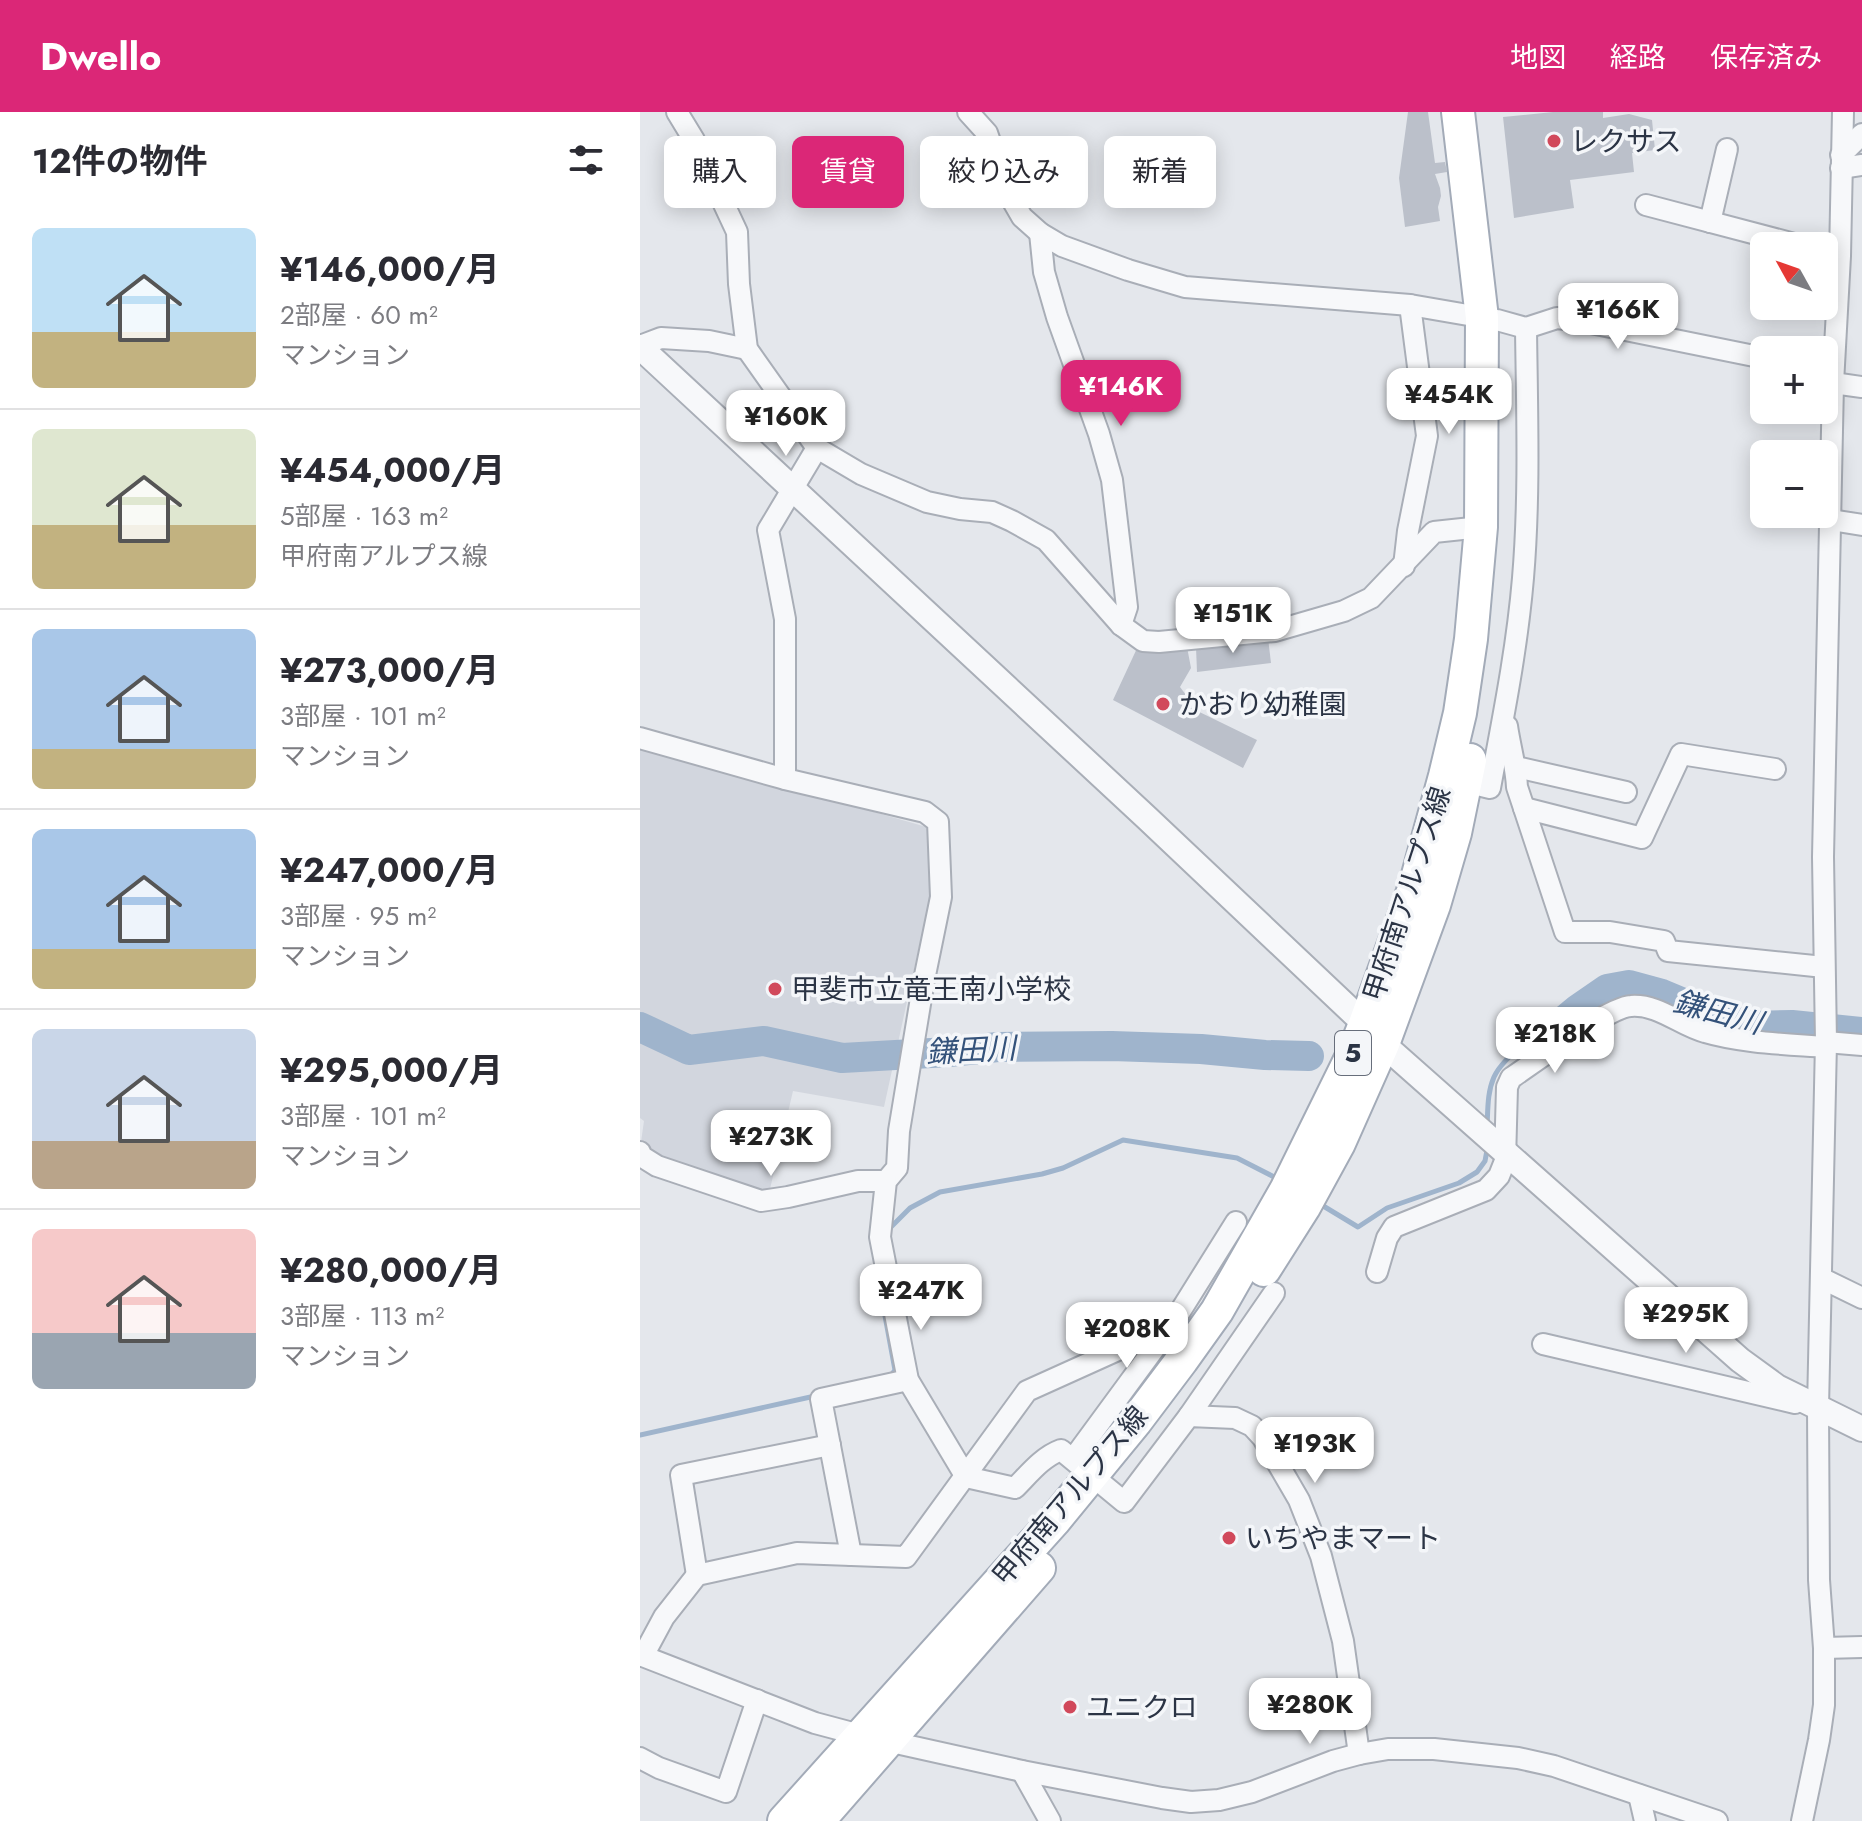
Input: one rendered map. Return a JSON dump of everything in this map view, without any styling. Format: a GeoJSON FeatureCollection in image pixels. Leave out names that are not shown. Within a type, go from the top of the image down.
{"type":"FeatureCollection","features":[{"type":"Feature","properties":{"kind":"main road","name":"甲府南アルプス線"},"geometry":{"type":"LineString","coordinates":[[784,1821],[1002,1613],[1091,1474],[1201,1366],[1270,1262],[1339,1143],[1374,1034],[1434,905],[1455,833],[1460,713],[1471,639],[1502,322],[1458,112]]}},
{"type":"Feature","properties":{"kind":"main road","name":"甲府南アルプス線"},"geometry":{"type":"LineString","coordinates":[[1455,779],[1481,698],[1503,512],[1502,322],[1478,112]]}},
{"type":"Feature","properties":{"kind":"main road","name":"甲府南アルプス線"},"geometry":{"type":"LineString","coordinates":[[818,1821],[874,1738]]}},
{"type":"Feature","properties":{"kind":"street"},"geometry":{"type":"LineString","coordinates":[[677,112],[694,140],[737,232],[739,284],[747,349],[817,448],[861,474],[927,502],[992,512],[1046,540],[1121,625],[1143,641],[1275,631],[1344,611],[1371,598],[1434,532],[1481,527]]}},
{"type":"Feature","properties":{"kind":"street"},"geometry":{"type":"LineString","coordinates":[[968,112],[987,133],[1007,191],[1022,217],[1062,246],[1128,270],[1185,287],[1410,305],[1502,322],[1557,318],[1581,321],[1750,355]]}},
{"type":"Feature","properties":{"kind":"street"},"geometry":{"type":"LineString","coordinates":[[1836,232],[1848,163],[1843,112]]}},
{"type":"Feature","properties":{"kind":"street"},"geometry":{"type":"LineString","coordinates":[[1848,163],[1862,134]]}},
{"type":"Feature","properties":{"kind":"street"},"geometry":{"type":"LineString","coordinates":[[1710,222],[1727,149]]}},
{"type":"Feature","properties":{"kind":"street"},"geometry":{"type":"LineString","coordinates":[[1646,205],[1750,232]]}},
{"type":"Feature","properties":{"kind":"street"},"geometry":{"type":"LineString","coordinates":[[1040,233],[1044,272],[1057,317],[1112,480],[1127,607],[1121,625]]}},
{"type":"Feature","properties":{"kind":"street"},"geometry":{"type":"LineString","coordinates":[[1404,566],[1427,436],[1410,305]]}},
{"type":"Feature","properties":{"kind":"street"},"geometry":{"type":"LineString","coordinates":[[1455,779],[1490,788],[1511,677],[1523,577],[1527,478],[1502,322]]}},
{"type":"Feature","properties":{"kind":"street"},"geometry":{"type":"LineString","coordinates":[[747,349],[709,341],[661,338],[640,346],[1470,1121],[1740,1360],[1777,1387],[1862,1429]]}},
{"type":"Feature","properties":{"kind":"street"},"geometry":{"type":"LineString","coordinates":[[1838,383],[1862,387]]}},
{"type":"Feature","properties":{"kind":"street"},"geometry":{"type":"LineString","coordinates":[[785,779],[785,619],[768,530],[817,448]]}},
{"type":"Feature","properties":{"kind":"street"},"geometry":{"type":"LineString","coordinates":[[1838,521],[1862,525]]}},
{"type":"Feature","properties":{"kind":"street"},"geometry":{"type":"LineString","coordinates":[[1802,1821],[1822,1717],[1824,1648],[1819,1580],[1818,1408],[1826,1043],[1823,842],[1831,528]]}},
{"type":"Feature","properties":{"kind":"street"},"geometry":{"type":"LineString","coordinates":[[1505,710],[1517,787],[1565,932],[1610,932],[1664,941],[1668,951],[1824,967]]}},
{"type":"Feature","properties":{"kind":"street"},"geometry":{"type":"LineString","coordinates":[[640,738],[785,779],[925,812],[938,822],[941,897],[899,1131],[897,1168],[886,1181],[880,1237],[908,1380],[966,1477],[1015,1488],[1052,1454],[1061,1450],[1124,1502],[1189,1416],[1274,1293]]}},
{"type":"Feature","properties":{"kind":"street"},"geometry":{"type":"LineString","coordinates":[[1524,808],[1642,838],[1681,754],[1775,769]]}},
{"type":"Feature","properties":{"kind":"street"},"geometry":{"type":"LineString","coordinates":[[1516,767],[1626,792]]}},
{"type":"Feature","properties":{"kind":"street"},"geometry":{"type":"LineString","coordinates":[[1377,1272],[1387,1238],[1394,1227],[1486,1190],[1499,1176],[1505,1161],[1502,1149],[1507,1087],[1511,1078],[1608,1014],[1629,1006],[1666,1012],[1703,1032],[1748,1040],[1862,1045]]}},
{"type":"Feature","properties":{"kind":"street"},"geometry":{"type":"LineString","coordinates":[[640,1152],[641,1156],[657,1166],[761,1201],[858,1181],[886,1181]]}},
{"type":"Feature","properties":{"kind":"street"},"geometry":{"type":"LineString","coordinates":[[1091,1474],[1171,1326],[1236,1222]]}},
{"type":"Feature","properties":{"kind":"street"},"geometry":{"type":"LineString","coordinates":[[1821,1278],[1862,1298]]}},
{"type":"Feature","properties":{"kind":"street"},"geometry":{"type":"LineString","coordinates":[[1171,1326],[1027,1391],[906,1557],[797,1553],[697,1575],[664,1617],[642,1656],[815,1723],[1022,1771],[1162,1798],[1191,1802],[1219,1800],[1252,1792],[1359,1754],[1388,1749],[1434,1749],[1518,1758],[1554,1766],[1717,1821]]}},
{"type":"Feature","properties":{"kind":"street"},"geometry":{"type":"LineString","coordinates":[[1543,1344],[1818,1408]]}},
{"type":"Feature","properties":{"kind":"street"},"geometry":{"type":"LineString","coordinates":[[851,1555],[821,1399],[908,1380]]}},
{"type":"Feature","properties":{"kind":"street"},"geometry":{"type":"LineString","coordinates":[[1189,1416],[1235,1418],[1252,1426],[1263,1438],[1299,1500],[1321,1556],[1343,1641],[1359,1754]]}},
{"type":"Feature","properties":{"kind":"street"},"geometry":{"type":"LineString","coordinates":[[697,1575],[681,1475],[830,1445]]}},
{"type":"Feature","properties":{"kind":"street"},"geometry":{"type":"LineString","coordinates":[[1824,1648],[1862,1647]]}},
{"type":"Feature","properties":{"kind":"street"},"geometry":{"type":"LineString","coordinates":[[640,1758],[726,1792],[757,1700]]}},
{"type":"Feature","properties":{"kind":"street"},"geometry":{"type":"LineString","coordinates":[[1022,1771],[1050,1821]]}},
{"type":"Feature","properties":{"kind":"street"},"geometry":{"type":"LineString","coordinates":[[1639,1795],[1645,1821]]}},
{"type":"Feature","properties":{"kind":"shaded area","name":"甲斐市立竜王南小学校"},"geometry":{"type":"Polygon","coordinates":[[[640,747],[930,828],[932,887],[884,1107],[793,1091],[770,1189],[759,1193],[640,1149],[644,1121],[640,1118],[640,747]]]}},
{"type":"Feature","properties":{"kind":"building"},"geometry":{"type":"Polygon","coordinates":[[[1408,112],[1428,112],[1435,163],[1445,162],[1447,172],[1435,174],[1441,196],[1438,207],[1440,221],[1405,227],[1399,178],[1408,112]]]}},
{"type":"Feature","properties":{"kind":"building"},"geometry":{"type":"Polygon","coordinates":[[[1553,112],[1603,112],[1603,118],[1629,114],[1652,120],[1655,150],[1632,153],[1634,172],[1570,180],[1574,208],[1514,218],[1503,117],[1553,112]]]}},
{"type":"Feature","properties":{"kind":"building"},"geometry":{"type":"Polygon","coordinates":[[[1268,638],[1271,663],[1197,672],[1196,647],[1268,638]]]}},
{"type":"Feature","properties":{"kind":"building"},"geometry":{"type":"Polygon","coordinates":[[[1139,644],[1187,647],[1191,668],[1180,687],[1186,695],[1183,704],[1257,740],[1243,768],[1113,700],[1139,644]]]}},
{"type":"Feature","properties":{"kind":"waterway","name":"鎌田川"},"geometry":{"type":"LineString","coordinates":[[1541,1032],[1560,1024],[1607,989],[1629,985],[1752,1026],[1792,1025],[1862,1032]]}},
{"type":"Feature","properties":{"kind":"waterway"},"geometry":{"type":"LineString","coordinates":[[1487,1127],[1490,1089],[1500,1067],[1532,1038],[1578,1009]]}},
{"type":"Feature","properties":{"kind":"waterway","name":"鎌田川"},"geometry":{"type":"LineString","coordinates":[[640,1027],[689,1050],[764,1041],[842,1058],[998,1047],[1112,1046],[1309,1056]]}},
{"type":"Feature","properties":{"kind":"waterway"},"geometry":{"type":"LineString","coordinates":[[887,1231],[910,1208],[940,1192],[1042,1174],[1063,1168],[1123,1140],[1237,1158],[1280,1180]]}},
{"type":"Feature","properties":{"kind":"waterway"},"geometry":{"type":"LineString","coordinates":[[1320,1204],[1358,1227],[1387,1208],[1459,1183],[1477,1172],[1485,1161],[1488,1145]]}},
{"type":"Feature","properties":{"kind":"waterway"},"geometry":{"type":"LineString","coordinates":[[883,1305],[895,1370],[890,1377]]}},
{"type":"Feature","properties":{"kind":"waterway"},"geometry":{"type":"LineString","coordinates":[[640,1435],[815,1396]]}},
{"type":"Feature","properties":{"kind":"place","name":"レクサス"},"geometry":{"type":"Point","coordinates":[1554,141]}},
{"type":"Feature","properties":{"kind":"place","name":"かおり幼稚園"},"geometry":{"type":"Point","coordinates":[1163,704]}},
{"type":"Feature","properties":{"kind":"place","name":"甲斐市立竜王南小学校"},"geometry":{"type":"Point","coordinates":[775,989]}},
{"type":"Feature","properties":{"kind":"place","name":"いちやまマート"},"geometry":{"type":"Point","coordinates":[1229,1538]}},
{"type":"Feature","properties":{"kind":"place","name":"ユニクロ"},"geometry":{"type":"Point","coordinates":[1070,1707]}}]}
